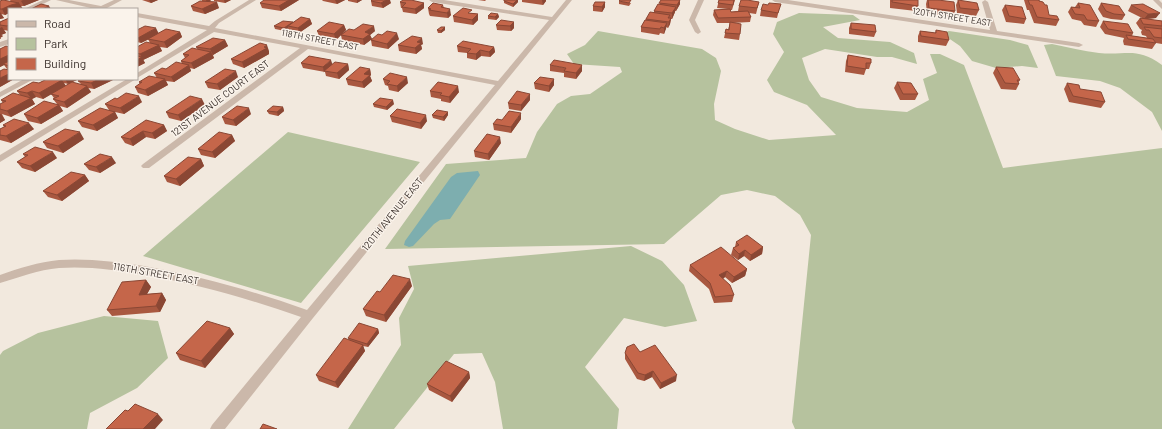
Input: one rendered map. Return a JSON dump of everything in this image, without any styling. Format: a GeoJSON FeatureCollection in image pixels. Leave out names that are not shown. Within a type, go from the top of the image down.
{"type":"FeatureCollection","features":[{"type":"Feature","properties":{"kind":"street"},"geometry":{"type":"LineString","coordinates":[[30,8],[48,0]]}},
{"type":"Feature","properties":{"kind":"street"},"geometry":{"type":"LineString","coordinates":[[59,0],[98,8]]}},
{"type":"Feature","properties":{"kind":"street"},"geometry":{"type":"LineString","coordinates":[[105,8],[119,0]]}},
{"type":"Feature","properties":{"kind":"street"},"geometry":{"type":"LineString","coordinates":[[138,75],[212,30],[212,27],[216,22],[253,0]]}},
{"type":"Feature","properties":{"kind":"street"},"geometry":{"type":"LineString","coordinates":[[432,0],[553,20]]}},
{"type":"Feature","properties":{"kind":"street","name":"120TH AVENUE EAST"},"geometry":{"type":"LineString","coordinates":[[217,429],[309,314],[569,0]]}},
{"type":"Feature","properties":{"kind":"street"},"geometry":{"type":"LineString","coordinates":[[698,32],[692,20],[701,0]]}},
{"type":"Feature","properties":{"kind":"street","name":"120TH STREET EAST"},"geometry":{"type":"LineString","coordinates":[[775,0],[1078,44]]}},
{"type":"Feature","properties":{"kind":"street"},"geometry":{"type":"LineString","coordinates":[[1156,0],[1162,7]]}},
{"type":"Feature","properties":{"kind":"street"},"geometry":{"type":"LineString","coordinates":[[985,2],[994,33]]}},
{"type":"Feature","properties":{"kind":"street"},"geometry":{"type":"LineString","coordinates":[[78,8],[84,5]]}},
{"type":"Feature","properties":{"kind":"street","name":"118TH STREET EAST"},"geometry":{"type":"LineString","coordinates":[[138,15],[499,84]]}},
{"type":"Feature","properties":{"kind":"street"},"geometry":{"type":"LineString","coordinates":[[138,21],[146,17]]}},
{"type":"Feature","properties":{"kind":"street","name":"121ST AVENUE COURT EAST"},"geometry":{"type":"LineString","coordinates":[[146,166],[306,47]]}},
{"type":"Feature","properties":{"kind":"street"},"geometry":{"type":"LineString","coordinates":[[0,95],[28,80]]}},
{"type":"Feature","properties":{"kind":"street"},"geometry":{"type":"LineString","coordinates":[[1,158],[130,80]]}},
{"type":"Feature","properties":{"kind":"street","name":"116TH STREET EAST"},"geometry":{"type":"LineString","coordinates":[[0,279],[18,272],[42,266],[95,263],[189,278],[224,286],[309,314]]}},
{"type":"Feature","properties":{"kind":"green space"},"geometry":{"type":"Polygon","coordinates":[[[799,13],[853,15],[860,20],[823,27],[838,38],[890,42],[914,53],[917,64],[892,57],[877,57],[825,49],[802,58],[809,80],[821,97],[857,108],[907,112],[929,100],[923,79],[937,73],[930,54],[940,54],[964,65],[1003,168],[1162,148],[1162,429],[795,429],[792,422],[811,235],[800,215],[775,196],[747,190],[721,195],[664,244],[385,249],[446,164],[526,158],[537,132],[557,104],[571,96],[590,94],[622,72],[620,67],[574,64],[567,54],[585,45],[598,31],[702,49],[716,58],[721,71],[714,104],[715,120],[735,129],[769,140],[836,135],[807,105],[774,92],[767,80],[784,52],[773,34],[777,22],[799,13]]]}},
{"type":"Feature","properties":{"kind":"green space"},"geometry":{"type":"Polygon","coordinates":[[[949,31],[1010,40],[1028,45],[1038,68],[1022,66],[996,68],[972,61],[960,46],[941,33],[949,31]]]}},
{"type":"Feature","properties":{"kind":"green space"},"geometry":{"type":"Polygon","coordinates":[[[1052,44],[1099,53],[1138,54],[1153,59],[1162,65],[1162,131],[1152,112],[1120,88],[1100,81],[1056,76],[1044,45],[1052,44]]]}},
{"type":"Feature","properties":{"kind":"green space"},"geometry":{"type":"Polygon","coordinates":[[[288,132],[420,162],[301,303],[143,256],[288,132]]]}},
{"type":"Feature","properties":{"kind":"green space"},"geometry":{"type":"Polygon","coordinates":[[[631,246],[662,261],[684,285],[697,321],[665,327],[624,318],[585,367],[619,409],[617,429],[503,429],[495,382],[482,353],[454,354],[394,429],[348,429],[401,345],[399,318],[414,289],[408,266],[631,246]]]}},
{"type":"Feature","properties":{"kind":"green space"},"geometry":{"type":"Polygon","coordinates":[[[104,316],[158,321],[168,358],[137,388],[90,413],[87,429],[0,429],[0,355],[3,351],[38,333],[104,316]]]}},
{"type":"Feature","properties":{"kind":"water"},"geometry":{"type":"Polygon","coordinates":[[[478,171],[480,175],[450,219],[440,220],[434,224],[413,246],[409,247],[404,245],[405,241],[451,177],[457,173],[478,171]]]}},
{"type":"Feature","properties":{"kind":"building"},"geometry":{"type":"Polygon","coordinates":[[[3,0],[19,3],[0,9],[0,1],[3,0]]]}},
{"type":"Feature","properties":{"kind":"building"},"geometry":{"type":"Polygon","coordinates":[[[264,0],[289,0],[279,6],[260,3],[264,0]]]}},
{"type":"Feature","properties":{"kind":"building"},"geometry":{"type":"Polygon","coordinates":[[[386,0],[381,3],[371,1],[386,0]]]}},
{"type":"Feature","properties":{"kind":"building"},"geometry":{"type":"Polygon","coordinates":[[[403,0],[424,3],[415,9],[402,7],[406,3],[400,2],[403,0]]]}},
{"type":"Feature","properties":{"kind":"building"},"geometry":{"type":"Polygon","coordinates":[[[504,0],[517,0],[513,4],[504,0]]]}},
{"type":"Feature","properties":{"kind":"building"},"geometry":{"type":"Polygon","coordinates":[[[631,0],[629,3],[619,1],[631,0]]]}},
{"type":"Feature","properties":{"kind":"building"},"geometry":{"type":"Polygon","coordinates":[[[661,0],[680,0],[677,5],[659,3],[661,0]]]}},
{"type":"Feature","properties":{"kind":"building"},"geometry":{"type":"Polygon","coordinates":[[[719,0],[734,0],[733,5],[718,3],[719,0]]]}},
{"type":"Feature","properties":{"kind":"building"},"geometry":{"type":"Polygon","coordinates":[[[741,0],[759,2],[757,8],[739,6],[741,0]]]}},
{"type":"Feature","properties":{"kind":"building"},"geometry":{"type":"Polygon","coordinates":[[[892,0],[918,0],[918,6],[892,2],[892,0]]]}},
{"type":"Feature","properties":{"kind":"building"},"geometry":{"type":"Polygon","coordinates":[[[928,0],[954,2],[955,11],[929,8],[928,0]]]}},
{"type":"Feature","properties":{"kind":"building"},"geometry":{"type":"Polygon","coordinates":[[[958,0],[977,3],[979,10],[960,8],[958,0]]]}},
{"type":"Feature","properties":{"kind":"building"},"geometry":{"type":"Polygon","coordinates":[[[1028,0],[1039,0],[1043,2],[1047,5],[1049,15],[1057,16],[1059,20],[1037,17],[1028,0]]]}},
{"type":"Feature","properties":{"kind":"building"},"geometry":{"type":"Polygon","coordinates":[[[200,1],[217,2],[202,9],[191,6],[200,1]]]}},
{"type":"Feature","properties":{"kind":"building"},"geometry":{"type":"Polygon","coordinates":[[[595,2],[605,2],[602,7],[593,6],[595,2]]]}},
{"type":"Feature","properties":{"kind":"building"},"geometry":{"type":"Polygon","coordinates":[[[433,3],[443,5],[441,7],[450,9],[447,13],[429,10],[431,9],[428,8],[433,3]]]}},
{"type":"Feature","properties":{"kind":"building"},"geometry":{"type":"Polygon","coordinates":[[[769,3],[781,4],[778,13],[761,10],[763,4],[768,5],[769,3]]]}},
{"type":"Feature","properties":{"kind":"building"},"geometry":{"type":"Polygon","coordinates":[[[1078,3],[1090,5],[1099,21],[1087,20],[1084,15],[1075,14],[1071,7],[1080,8],[1078,3]]]}},
{"type":"Feature","properties":{"kind":"building"},"geometry":{"type":"Polygon","coordinates":[[[1101,3],[1119,6],[1125,15],[1114,14],[1106,11],[1101,3]]]}},
{"type":"Feature","properties":{"kind":"building"},"geometry":{"type":"Polygon","coordinates":[[[41,4],[49,6],[44,8],[33,8],[41,4]]]}},
{"type":"Feature","properties":{"kind":"building"},"geometry":{"type":"Polygon","coordinates":[[[658,4],[676,7],[672,13],[654,11],[658,4]]]}},
{"type":"Feature","properties":{"kind":"building"},"geometry":{"type":"Polygon","coordinates":[[[1143,4],[1160,13],[1148,14],[1131,5],[1143,4]]]}},
{"type":"Feature","properties":{"kind":"building"},"geometry":{"type":"Polygon","coordinates":[[[1005,5],[1022,7],[1026,19],[1009,16],[1005,5]]]}},
{"type":"Feature","properties":{"kind":"building"},"geometry":{"type":"Polygon","coordinates":[[[463,8],[472,10],[468,13],[478,14],[472,20],[453,16],[463,8]]]}},
{"type":"Feature","properties":{"kind":"building"},"geometry":{"type":"Polygon","coordinates":[[[730,9],[731,12],[748,11],[751,17],[718,18],[714,10],[730,9]]]}},
{"type":"Feature","properties":{"kind":"building"},"geometry":{"type":"Polygon","coordinates":[[[650,12],[670,15],[668,18],[671,18],[669,22],[646,19],[650,12]]]}},
{"type":"Feature","properties":{"kind":"building"},"geometry":{"type":"Polygon","coordinates":[[[491,13],[498,14],[495,17],[488,16],[491,13]]]}},
{"type":"Feature","properties":{"kind":"building"},"geometry":{"type":"Polygon","coordinates":[[[301,17],[310,19],[298,28],[288,26],[301,17]]]}},
{"type":"Feature","properties":{"kind":"building"},"geometry":{"type":"Polygon","coordinates":[[[8,18],[7,26],[0,25],[0,22],[8,18]]]}},
{"type":"Feature","properties":{"kind":"building"},"geometry":{"type":"Polygon","coordinates":[[[1140,18],[1162,21],[1162,26],[1143,24],[1140,18]]]}},
{"type":"Feature","properties":{"kind":"building"},"geometry":{"type":"Polygon","coordinates":[[[501,20],[514,22],[510,26],[496,25],[501,20]]]}},
{"type":"Feature","properties":{"kind":"building"},"geometry":{"type":"Polygon","coordinates":[[[645,20],[667,23],[664,28],[661,27],[660,29],[641,27],[645,20]]]}},
{"type":"Feature","properties":{"kind":"building"},"geometry":{"type":"Polygon","coordinates":[[[283,21],[293,22],[284,28],[274,26],[283,21]]]}},
{"type":"Feature","properties":{"kind":"building"},"geometry":{"type":"Polygon","coordinates":[[[1103,21],[1128,24],[1133,33],[1108,29],[1103,21]]]}},
{"type":"Feature","properties":{"kind":"building"},"geometry":{"type":"Polygon","coordinates":[[[329,22],[344,25],[334,34],[317,31],[329,22]]]}},
{"type":"Feature","properties":{"kind":"building"},"geometry":{"type":"Polygon","coordinates":[[[730,22],[741,24],[740,34],[725,33],[726,29],[729,30],[730,22]]]}},
{"type":"Feature","properties":{"kind":"building"},"geometry":{"type":"Polygon","coordinates":[[[851,23],[875,25],[876,32],[851,29],[851,23]]]}},
{"type":"Feature","properties":{"kind":"building"},"geometry":{"type":"Polygon","coordinates":[[[363,24],[374,26],[365,32],[370,34],[363,39],[341,35],[349,29],[354,30],[363,24]]]}},
{"type":"Feature","properties":{"kind":"building"},"geometry":{"type":"Polygon","coordinates":[[[145,26],[156,28],[138,38],[138,30],[145,26]]]}},
{"type":"Feature","properties":{"kind":"building"},"geometry":{"type":"Polygon","coordinates":[[[441,27],[445,27],[441,31],[437,30],[441,27]]]}},
{"type":"Feature","properties":{"kind":"building"},"geometry":{"type":"Polygon","coordinates":[[[1144,27],[1162,29],[1162,38],[1154,37],[1149,30],[1146,30],[1144,27]]]}},
{"type":"Feature","properties":{"kind":"building"},"geometry":{"type":"Polygon","coordinates":[[[166,29],[180,32],[164,42],[148,39],[166,29]]]}},
{"type":"Feature","properties":{"kind":"building"},"geometry":{"type":"Polygon","coordinates":[[[936,30],[947,32],[949,40],[921,36],[920,31],[936,33],[936,30]]]}},
{"type":"Feature","properties":{"kind":"building"},"geometry":{"type":"Polygon","coordinates":[[[387,31],[397,33],[387,44],[371,40],[378,34],[382,35],[387,31]]]}},
{"type":"Feature","properties":{"kind":"building"},"geometry":{"type":"Polygon","coordinates":[[[1126,35],[1153,39],[1156,43],[1128,39],[1126,35]]]}},
{"type":"Feature","properties":{"kind":"building"},"geometry":{"type":"Polygon","coordinates":[[[412,36],[422,38],[417,42],[421,43],[415,48],[398,45],[412,36]]]}},
{"type":"Feature","properties":{"kind":"building"},"geometry":{"type":"Polygon","coordinates":[[[213,38],[225,40],[210,49],[196,47],[213,38]]]}},
{"type":"Feature","properties":{"kind":"building"},"geometry":{"type":"Polygon","coordinates":[[[463,41],[494,47],[489,52],[480,50],[476,54],[467,53],[471,49],[457,46],[463,41]]]}},
{"type":"Feature","properties":{"kind":"building"},"geometry":{"type":"Polygon","coordinates":[[[146,42],[159,45],[140,54],[138,53],[138,46],[146,42]]]}},
{"type":"Feature","properties":{"kind":"building"},"geometry":{"type":"Polygon","coordinates":[[[260,43],[267,45],[264,47],[267,48],[242,62],[231,59],[260,43]]]}},
{"type":"Feature","properties":{"kind":"building"},"geometry":{"type":"Polygon","coordinates":[[[8,47],[8,55],[0,59],[0,49],[8,47]]]}},
{"type":"Feature","properties":{"kind":"building"},"geometry":{"type":"Polygon","coordinates":[[[192,48],[211,52],[191,63],[181,61],[189,55],[183,54],[192,48]]]}},
{"type":"Feature","properties":{"kind":"building"},"geometry":{"type":"Polygon","coordinates":[[[848,55],[871,59],[871,63],[866,63],[866,69],[847,66],[848,55]]]}},
{"type":"Feature","properties":{"kind":"building"},"geometry":{"type":"Polygon","coordinates":[[[309,56],[331,60],[323,67],[301,63],[309,56]]]}},
{"type":"Feature","properties":{"kind":"building"},"geometry":{"type":"Polygon","coordinates":[[[554,60],[582,65],[576,73],[564,71],[566,68],[550,65],[554,60]]]}},
{"type":"Feature","properties":{"kind":"building"},"geometry":{"type":"Polygon","coordinates":[[[8,62],[8,66],[3,64],[8,62]]]}},
{"type":"Feature","properties":{"kind":"building"},"geometry":{"type":"Polygon","coordinates":[[[176,62],[189,65],[171,77],[154,73],[162,68],[166,69],[176,62]]]}},
{"type":"Feature","properties":{"kind":"building"},"geometry":{"type":"Polygon","coordinates":[[[335,62],[348,64],[337,73],[324,71],[335,62]]]}},
{"type":"Feature","properties":{"kind":"building"},"geometry":{"type":"Polygon","coordinates":[[[360,67],[370,69],[364,74],[370,75],[362,82],[346,79],[360,67]]]}},
{"type":"Feature","properties":{"kind":"building"},"geometry":{"type":"Polygon","coordinates":[[[996,67],[1013,68],[1020,80],[1017,80],[1019,84],[1005,83],[996,67]]]}},
{"type":"Feature","properties":{"kind":"building"},"geometry":{"type":"Polygon","coordinates":[[[4,69],[8,70],[8,74],[0,78],[0,71],[4,69]]]}},
{"type":"Feature","properties":{"kind":"building"},"geometry":{"type":"Polygon","coordinates":[[[225,69],[236,71],[217,84],[205,82],[225,69]]]}},
{"type":"Feature","properties":{"kind":"building"},"geometry":{"type":"Polygon","coordinates":[[[390,73],[407,77],[397,86],[387,84],[390,81],[383,79],[390,73]]]}},
{"type":"Feature","properties":{"kind":"building"},"geometry":{"type":"Polygon","coordinates":[[[149,76],[165,79],[145,90],[135,87],[142,82],[139,82],[149,76]]]}},
{"type":"Feature","properties":{"kind":"building"},"geometry":{"type":"Polygon","coordinates":[[[540,77],[554,79],[549,86],[534,83],[540,77]]]}},
{"type":"Feature","properties":{"kind":"building"},"geometry":{"type":"Polygon","coordinates":[[[45,80],[62,80],[39,93],[32,91],[27,93],[17,91],[33,82],[39,83],[45,80]]]}},
{"type":"Feature","properties":{"kind":"building"},"geometry":{"type":"Polygon","coordinates":[[[80,80],[97,80],[91,83],[78,81],[80,80]]]}},
{"type":"Feature","properties":{"kind":"building"},"geometry":{"type":"Polygon","coordinates":[[[72,82],[87,86],[64,102],[53,99],[59,96],[51,94],[72,82]]]}},
{"type":"Feature","properties":{"kind":"building"},"geometry":{"type":"Polygon","coordinates":[[[438,82],[458,86],[449,97],[440,95],[442,93],[430,91],[438,82]]]}},
{"type":"Feature","properties":{"kind":"building"},"geometry":{"type":"Polygon","coordinates":[[[897,82],[911,83],[918,94],[903,94],[897,82]]]}},
{"type":"Feature","properties":{"kind":"building"},"geometry":{"type":"Polygon","coordinates":[[[1067,83],[1079,85],[1080,89],[1101,92],[1105,102],[1073,96],[1067,83]]]}},
{"type":"Feature","properties":{"kind":"building"},"geometry":{"type":"Polygon","coordinates":[[[517,91],[530,94],[521,105],[508,103],[517,91]]]}},
{"type":"Feature","properties":{"kind":"building"},"geometry":{"type":"Polygon","coordinates":[[[13,93],[31,98],[7,111],[0,109],[0,104],[6,101],[1,100],[13,93]]]}},
{"type":"Feature","properties":{"kind":"building"},"geometry":{"type":"Polygon","coordinates":[[[126,93],[139,96],[120,108],[105,104],[115,98],[117,99],[126,93]]]}},
{"type":"Feature","properties":{"kind":"building"},"geometry":{"type":"Polygon","coordinates":[[[190,96],[202,99],[178,115],[166,112],[190,96]]]}},
{"type":"Feature","properties":{"kind":"building"},"geometry":{"type":"Polygon","coordinates":[[[380,98],[393,100],[386,107],[373,104],[380,98]]]}},
{"type":"Feature","properties":{"kind":"building"},"geometry":{"type":"Polygon","coordinates":[[[44,101],[59,105],[37,118],[24,114],[44,101]]]}},
{"type":"Feature","properties":{"kind":"building"},"geometry":{"type":"Polygon","coordinates":[[[237,106],[249,108],[233,120],[222,117],[237,106]]]}},
{"type":"Feature","properties":{"kind":"building"},"geometry":{"type":"Polygon","coordinates":[[[273,106],[283,107],[277,112],[267,111],[273,106]]]}},
{"type":"Feature","properties":{"kind":"building"},"geometry":{"type":"Polygon","coordinates":[[[100,108],[115,112],[93,125],[78,121],[100,108]]]}},
{"type":"Feature","properties":{"kind":"building"},"geometry":{"type":"Polygon","coordinates":[[[397,109],[426,115],[420,123],[390,116],[397,109]]]}},
{"type":"Feature","properties":{"kind":"building"},"geometry":{"type":"Polygon","coordinates":[[[437,110],[448,112],[443,117],[432,115],[437,110]]]}},
{"type":"Feature","properties":{"kind":"building"},"geometry":{"type":"Polygon","coordinates":[[[509,111],[521,113],[511,127],[493,124],[497,119],[502,120],[509,111]]]}},
{"type":"Feature","properties":{"kind":"building"},"geometry":{"type":"Polygon","coordinates":[[[14,119],[29,123],[6,136],[0,135],[0,129],[6,126],[3,125],[14,119]]]}},
{"type":"Feature","properties":{"kind":"building"},"geometry":{"type":"Polygon","coordinates":[[[146,120],[164,125],[152,133],[143,131],[130,139],[121,137],[146,120]]]}},
{"type":"Feature","properties":{"kind":"building"},"geometry":{"type":"Polygon","coordinates":[[[65,129],[80,132],[58,146],[43,142],[65,129]]]}},
{"type":"Feature","properties":{"kind":"building"},"geometry":{"type":"Polygon","coordinates":[[[219,132],[232,135],[212,152],[198,149],[219,132]]]}},
{"type":"Feature","properties":{"kind":"building"},"geometry":{"type":"Polygon","coordinates":[[[487,134],[500,137],[488,154],[474,151],[487,134]]]}},
{"type":"Feature","properties":{"kind":"building"},"geometry":{"type":"Polygon","coordinates":[[[35,147],[53,152],[30,166],[17,162],[28,155],[23,154],[35,147]]]}},
{"type":"Feature","properties":{"kind":"building"},"geometry":{"type":"Polygon","coordinates":[[[100,154],[112,157],[96,167],[84,164],[100,154]]]}},
{"type":"Feature","properties":{"kind":"building"},"geometry":{"type":"Polygon","coordinates":[[[188,157],[201,159],[176,179],[164,176],[188,157]]]}},
{"type":"Feature","properties":{"kind":"building"},"geometry":{"type":"Polygon","coordinates":[[[71,172],[85,175],[57,195],[43,191],[71,172]]]}},
{"type":"Feature","properties":{"kind":"building"},"geometry":{"type":"Polygon","coordinates":[[[747,235],[763,247],[751,255],[745,250],[739,254],[733,248],[739,245],[736,242],[747,235]]]}},
{"type":"Feature","properties":{"kind":"building"},"geometry":{"type":"Polygon","coordinates":[[[721,247],[747,269],[734,277],[727,271],[719,275],[730,285],[734,295],[715,297],[710,283],[690,265],[721,247]]]}},
{"type":"Feature","properties":{"kind":"building"},"geometry":{"type":"Polygon","coordinates":[[[393,275],[410,279],[384,315],[363,309],[377,291],[380,292],[393,275]]]}},
{"type":"Feature","properties":{"kind":"building"},"geometry":{"type":"Polygon","coordinates":[[[146,280],[139,295],[162,293],[156,306],[107,310],[122,282],[146,280]]]}},
{"type":"Feature","properties":{"kind":"building"},"geometry":{"type":"Polygon","coordinates":[[[207,321],[230,328],[201,361],[176,353],[207,321]]]}},
{"type":"Feature","properties":{"kind":"building"},"geometry":{"type":"Polygon","coordinates":[[[359,323],[378,329],[367,344],[348,338],[359,323]]]}},
{"type":"Feature","properties":{"kind":"building"},"geometry":{"type":"Polygon","coordinates":[[[344,338],[363,345],[335,382],[316,375],[344,338]]]}},
{"type":"Feature","properties":{"kind":"building"},"geometry":{"type":"Polygon","coordinates":[[[634,344],[640,352],[655,345],[677,375],[661,383],[653,371],[645,375],[638,373],[625,353],[627,347],[634,344]]]}},
{"type":"Feature","properties":{"kind":"building"},"geometry":{"type":"Polygon","coordinates":[[[446,361],[469,372],[450,396],[427,384],[446,361]]]}},
{"type":"Feature","properties":{"kind":"building"},"geometry":{"type":"Polygon","coordinates":[[[135,404],[158,414],[143,429],[106,429],[125,410],[128,411],[135,404]]]}},
{"type":"Feature","properties":{"kind":"building"},"geometry":{"type":"Polygon","coordinates":[[[263,424],[277,429],[260,429],[263,424]]]}}]}
